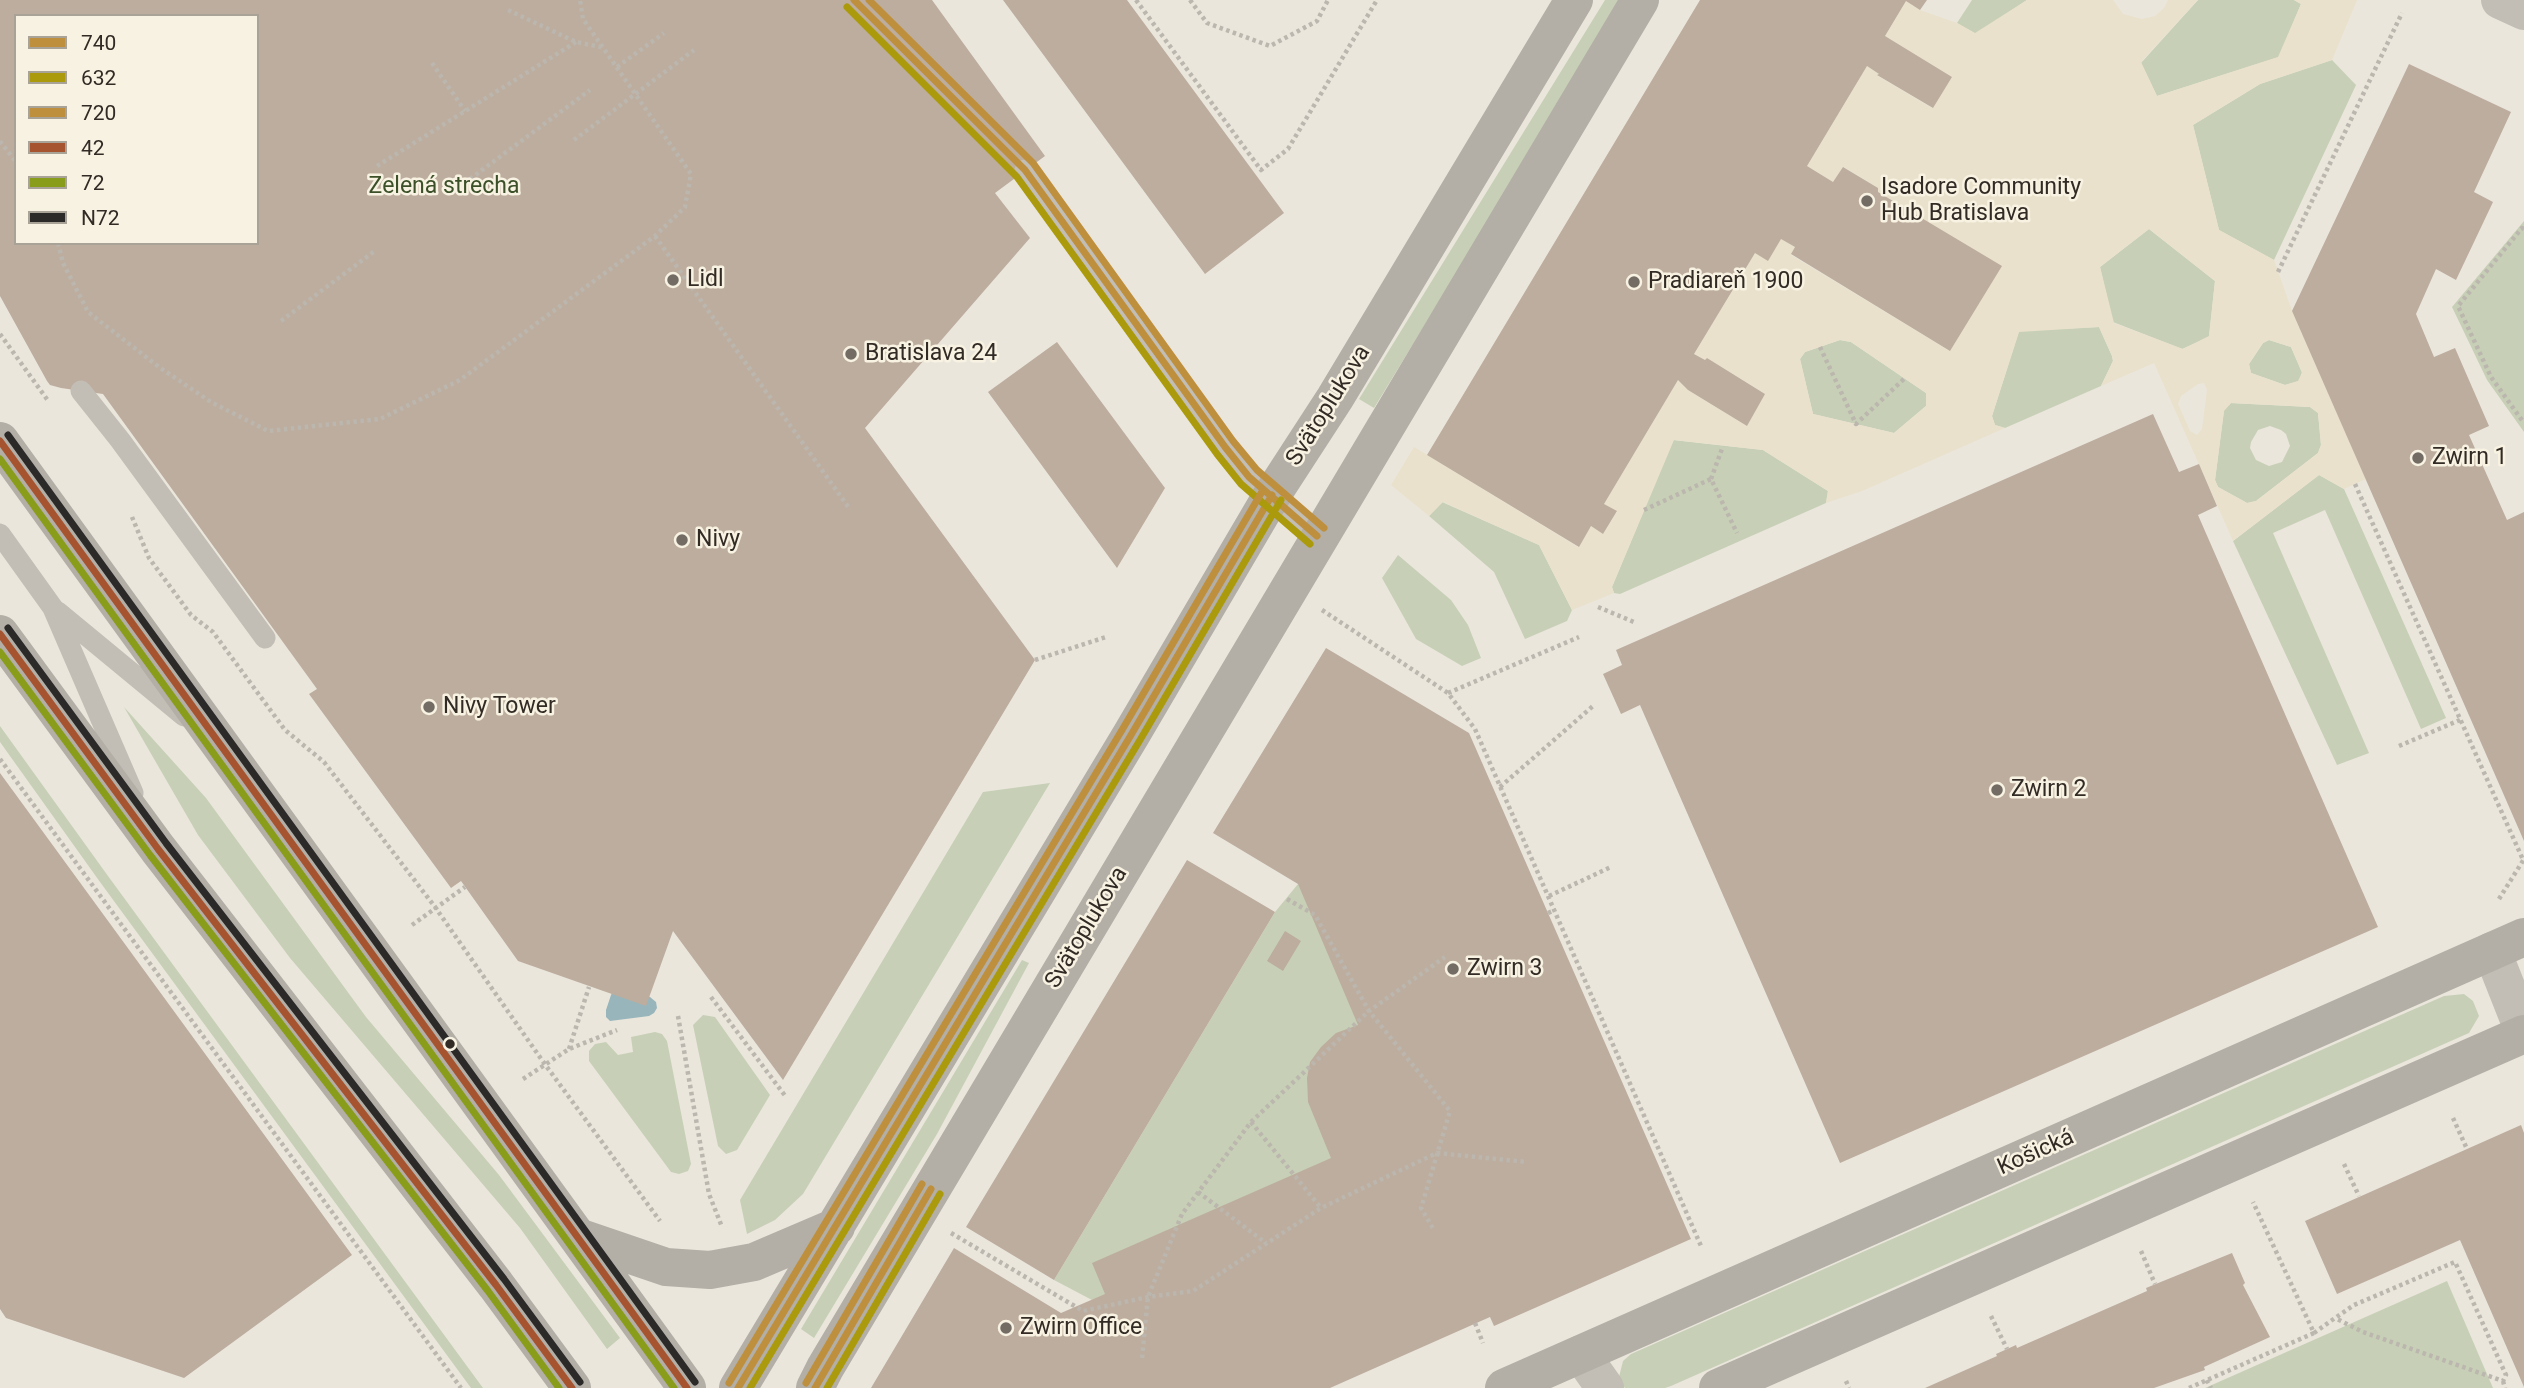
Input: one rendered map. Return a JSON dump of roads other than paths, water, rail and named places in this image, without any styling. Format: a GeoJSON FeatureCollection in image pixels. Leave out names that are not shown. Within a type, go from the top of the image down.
{"type":"FeatureCollection","features":[{"type":"Feature","properties":{"kind":"street","name":"Svätoplukova"},"geometry":{"type":"LineString","coordinates":[[738,1388],[1272,495],[1335,398],[1574,0]]}},
{"type":"Feature","properties":{"kind":"street","name":"Svätoplukova"},"geometry":{"type":"LineString","coordinates":[[816,1381],[1640,0]]}},
{"type":"Feature","properties":{"kind":"street"},"geometry":{"type":"LineString","coordinates":[[2500,0],[2524,11]]}},
{"type":"Feature","properties":{"kind":"street"},"geometry":{"type":"LineString","coordinates":[[0,441],[687,1388]]}},
{"type":"Feature","properties":{"kind":"street"},"geometry":{"type":"LineString","coordinates":[[0,634],[158,849],[496,1285],[572,1388]]}},
{"type":"Feature","properties":{"kind":"street","name":"Košická"},"geometry":{"type":"LineString","coordinates":[[1504,1388],[2508,944],[2524,1033],[1718,1388]]}},
{"type":"Feature","properties":{"kind":"street"},"geometry":{"type":"LineString","coordinates":[[578,1237],[666,1266],[710,1270],[754,1262],[836,1227]]}},
{"type":"Feature","properties":{"kind":"street"},"geometry":{"type":"LineString","coordinates":[[1581,1354],[1605,1388]]}},
{"type":"Feature","properties":{"kind":"lane"},"geometry":{"type":"LineString","coordinates":[[1025,170],[1249,477],[1320,538]]}},
{"type":"Feature","properties":{"kind":"lane"},"geometry":{"type":"LineString","coordinates":[[81,391],[265,638]]}},
{"type":"Feature","properties":{"kind":"lane"},"geometry":{"type":"LineString","coordinates":[[0,534],[53,608],[158,849]]}},
{"type":"Feature","properties":{"kind":"lane"},"geometry":{"type":"LineString","coordinates":[[53,608],[220,745]]}},
{"type":"Feature","properties":{"kind":"water"},"geometry":{"type":"Polygon","coordinates":[[[623,985],[656,1002],[654,1013],[610,1021],[606,1017],[606,1010],[611,995],[614,989],[623,985]]]}},
{"type":"Feature","properties":{"kind":"place","name":"Isadore Community Hub Bratislava"},"geometry":{"type":"Point","coordinates":[1867,201]}},
{"type":"Feature","properties":{"kind":"place","name":"Lidl"},"geometry":{"type":"Point","coordinates":[673,280]}},
{"type":"Feature","properties":{"kind":"place","name":"Pradiareň 1900"},"geometry":{"type":"Point","coordinates":[1634,282]}},
{"type":"Feature","properties":{"kind":"place","name":"Bratislava 24"},"geometry":{"type":"Point","coordinates":[851,354]}},
{"type":"Feature","properties":{"kind":"place","name":"Zwirn 1"},"geometry":{"type":"Point","coordinates":[2418,458]}},
{"type":"Feature","properties":{"kind":"place","name":"Nivy"},"geometry":{"type":"Point","coordinates":[682,540]}},
{"type":"Feature","properties":{"kind":"place","name":"Nivy Tower"},"geometry":{"type":"Point","coordinates":[429,707]}},
{"type":"Feature","properties":{"kind":"place","name":"Zwirn 2"},"geometry":{"type":"Point","coordinates":[1997,790]}},
{"type":"Feature","properties":{"kind":"place","name":"Zwirn 3"},"geometry":{"type":"Point","coordinates":[1453,969]}},
{"type":"Feature","properties":{"kind":"place","name":"Zwirn Office"},"geometry":{"type":"Point","coordinates":[1006,1328]}},
{"type":"Feature","properties":{"kind":"park label","name":"Zelená strecha"},"geometry":{"type":"Point","coordinates":[444,187]}}]}
